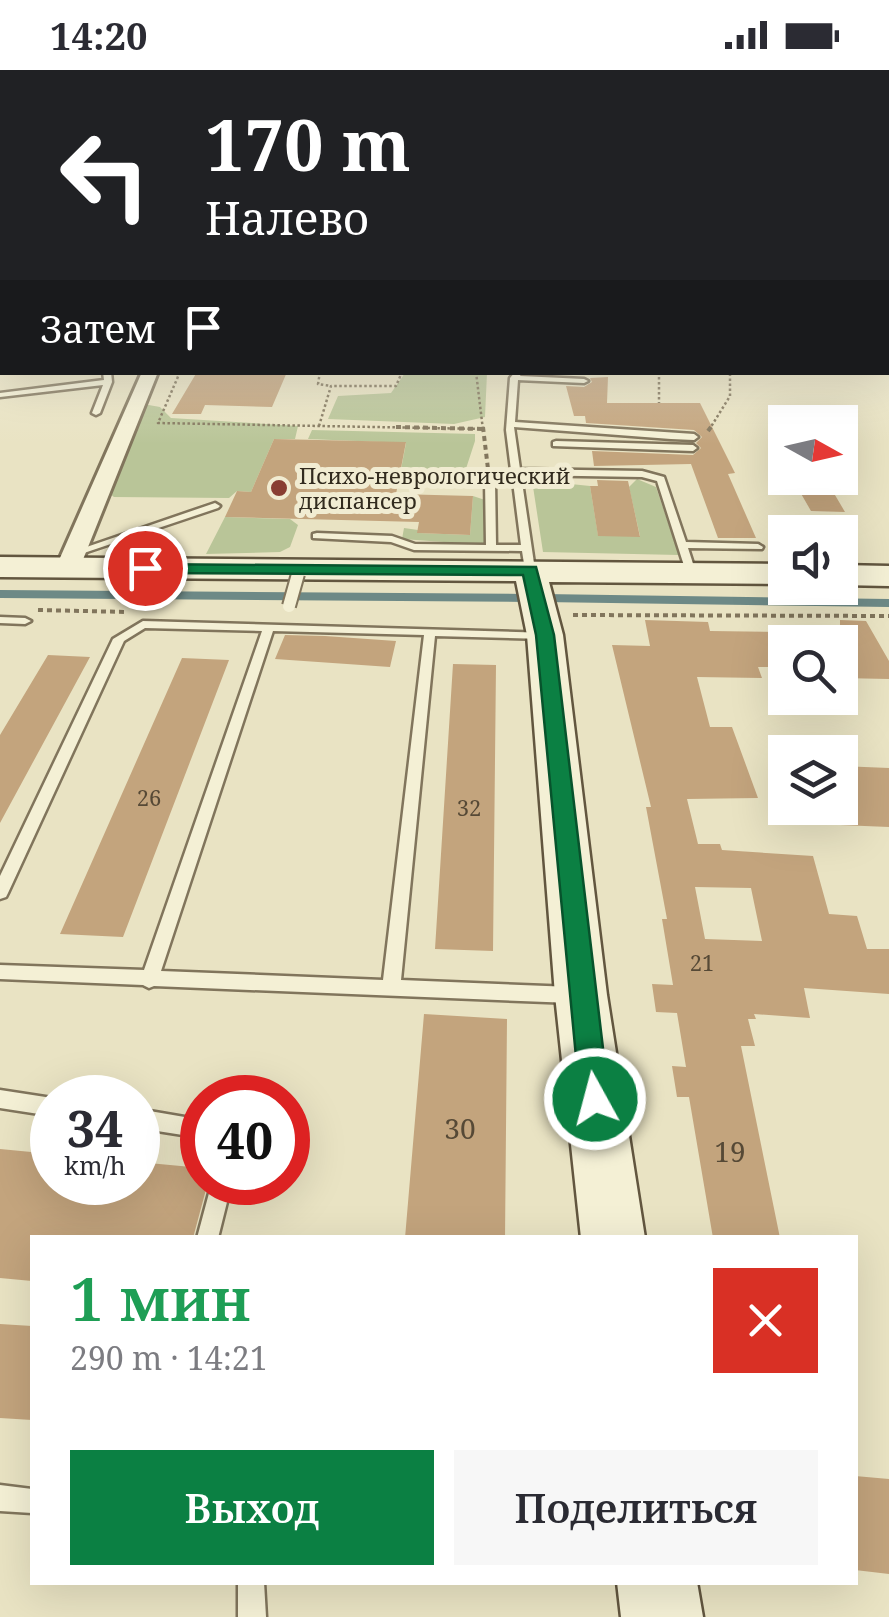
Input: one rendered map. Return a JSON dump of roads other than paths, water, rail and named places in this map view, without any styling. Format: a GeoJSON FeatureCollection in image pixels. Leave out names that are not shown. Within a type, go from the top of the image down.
{"type":"FeatureCollection","features":[{"type":"Feature","properties":{"kind":"street"},"geometry":{"type":"LineString","coordinates":[[71,560],[149,375]]}},
{"type":"Feature","properties":{"kind":"street"},"geometry":{"type":"LineString","coordinates":[[0,567],[71,560],[298,571],[535,590],[686,559],[768,571]]}},
{"type":"Feature","properties":{"kind":"street"},"geometry":{"type":"LineString","coordinates":[[858,575],[889,576]]}},
{"type":"Feature","properties":{"kind":"street"},"geometry":{"type":"LineString","coordinates":[[535,590],[613,1235]]}},
{"type":"Feature","properties":{"kind":"street"},"geometry":{"type":"LineString","coordinates":[[658,1585],[662,1617]]}},
{"type":"Feature","properties":{"kind":"lane"},"geometry":{"type":"LineString","coordinates":[[535,590],[514,472],[510,424],[516,375],[584,381]]}},
{"type":"Feature","properties":{"kind":"lane"},"geometry":{"type":"LineString","coordinates":[[0,395],[107,377],[96,413]]}},
{"type":"Feature","properties":{"kind":"lane"},"geometry":{"type":"LineString","coordinates":[[510,424],[602,428],[621,440]]}},
{"type":"Feature","properties":{"kind":"lane"},"geometry":{"type":"LineString","coordinates":[[556,444],[621,440],[694,442]]}},
{"type":"Feature","properties":{"kind":"lane"},"geometry":{"type":"LineString","coordinates":[[514,472],[642,474],[661,480],[686,559],[758,546]]}},
{"type":"Feature","properties":{"kind":"lane"},"geometry":{"type":"LineString","coordinates":[[490,481],[491,548]]}},
{"type":"Feature","properties":{"kind":"lane"},"geometry":{"type":"LineString","coordinates":[[71,560],[215,506]]}},
{"type":"Feature","properties":{"kind":"lane"},"geometry":{"type":"LineString","coordinates":[[317,536],[392,539],[414,546],[491,548],[535,590]]}},
{"type":"Feature","properties":{"kind":"lane"},"geometry":{"type":"LineString","coordinates":[[149,980],[276,628],[290,606],[298,571]]}},
{"type":"Feature","properties":{"kind":"lane"},"geometry":{"type":"LineString","coordinates":[[0,893],[119,639],[143,624],[430,632],[535,590]]}},
{"type":"Feature","properties":{"kind":"lane"},"geometry":{"type":"LineString","coordinates":[[0,620],[25,620]]}},
{"type":"Feature","properties":{"kind":"lane"},"geometry":{"type":"LineString","coordinates":[[391,989],[430,632]]}},
{"type":"Feature","properties":{"kind":"lane"},"geometry":{"type":"LineString","coordinates":[[0,972],[582,995]]}},
{"type":"Feature","properties":{"kind":"lane"},"geometry":{"type":"LineString","coordinates":[[0,1100],[30,1104]]}},
{"type":"Feature","properties":{"kind":"lane"},"geometry":{"type":"LineString","coordinates":[[207,1235],[215,1205]]}},
{"type":"Feature","properties":{"kind":"lane"},"geometry":{"type":"LineString","coordinates":[[0,1498],[30,1502]]}},
{"type":"Feature","properties":{"kind":"lane"},"geometry":{"type":"LineString","coordinates":[[251,1585],[252,1617]]}},
{"type":"Feature","properties":{"kind":"waterway"},"geometry":{"type":"LineString","coordinates":[[0,594],[527,598]]}},
{"type":"Feature","properties":{"kind":"waterway"},"geometry":{"type":"LineString","coordinates":[[543,598],[889,603]]}},
{"type":"Feature","properties":{"kind":"place","name":"Психо-неврологический диспансер"},"geometry":{"type":"Point","coordinates":[279,488]}}]}
